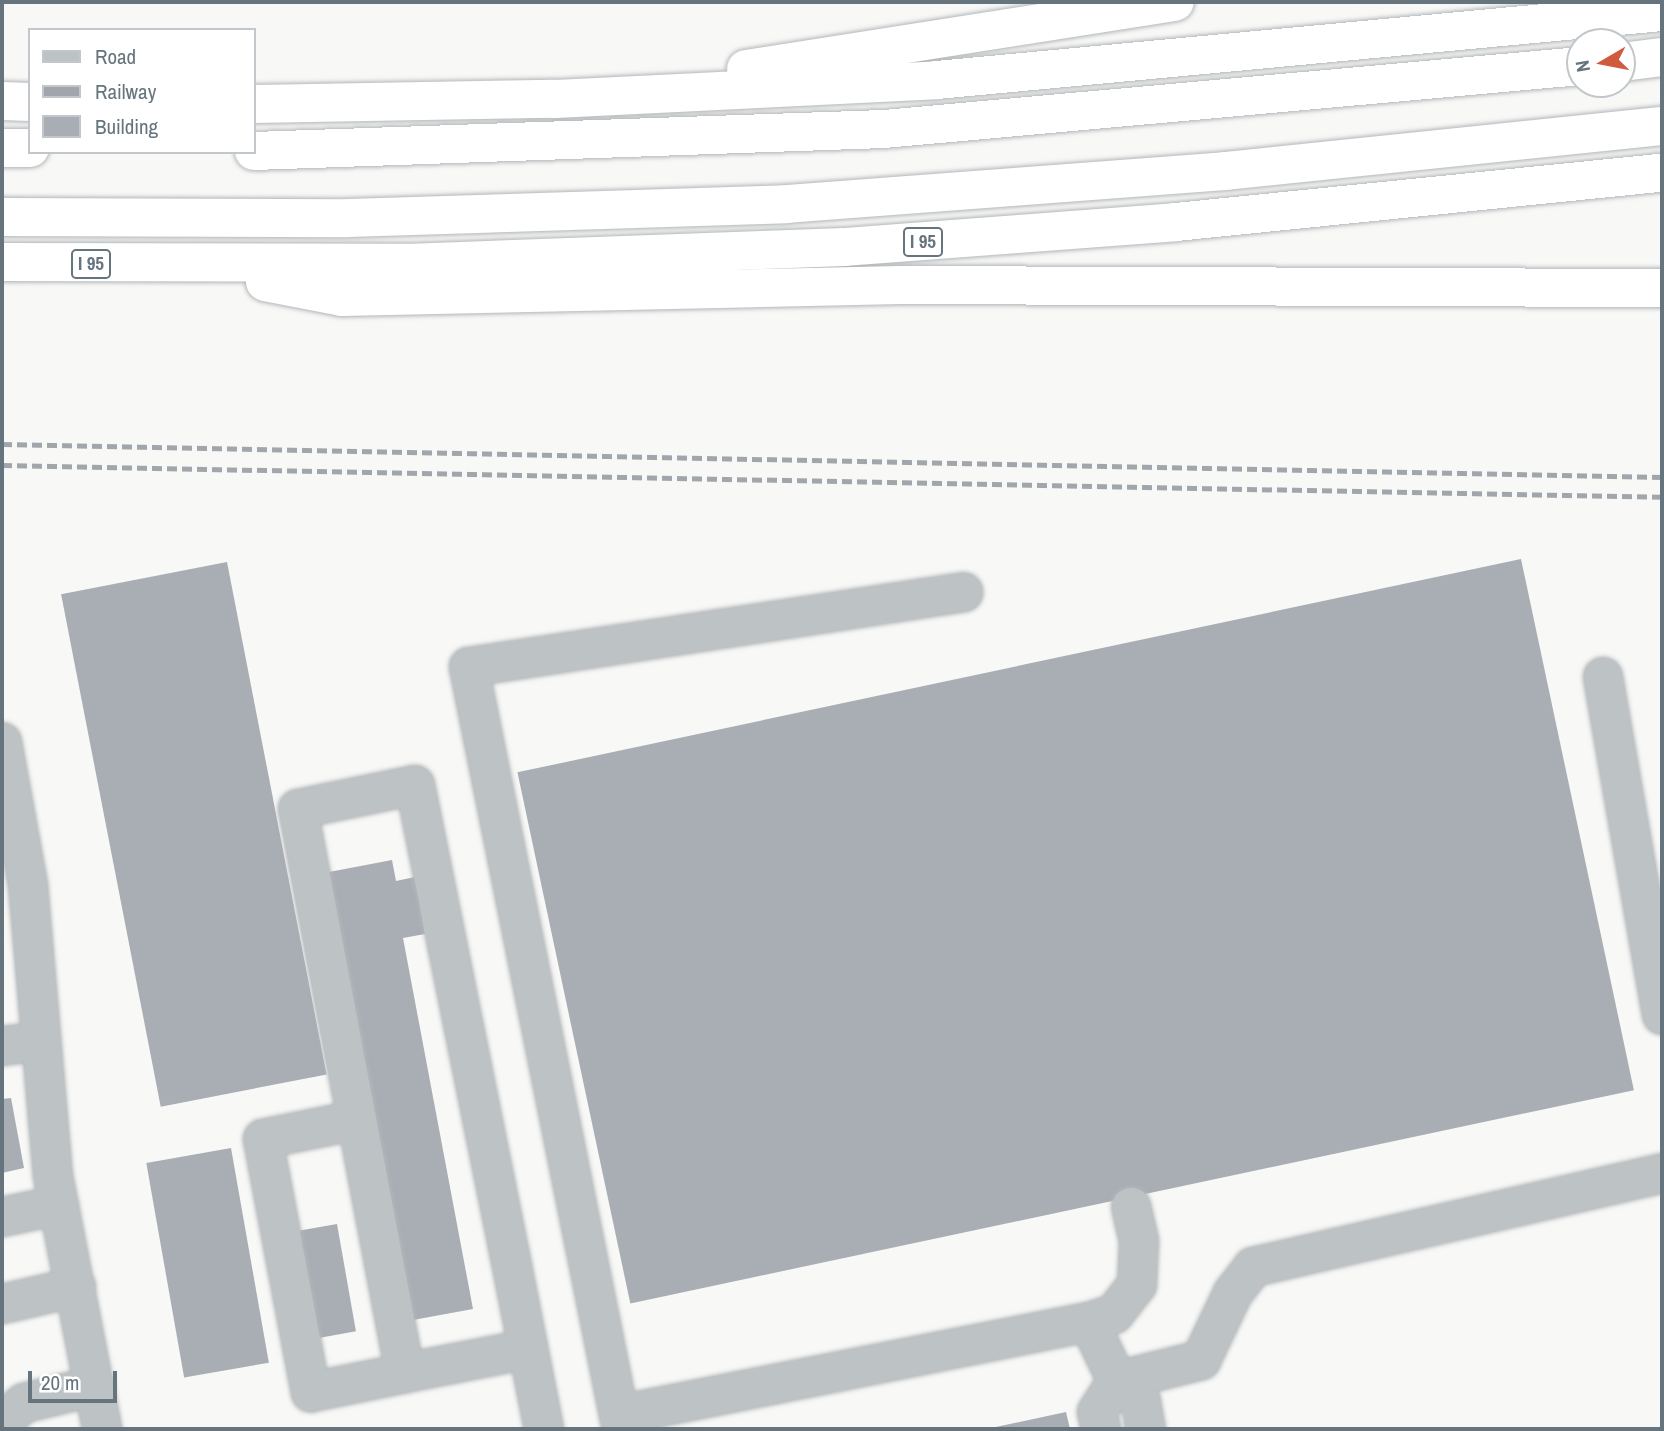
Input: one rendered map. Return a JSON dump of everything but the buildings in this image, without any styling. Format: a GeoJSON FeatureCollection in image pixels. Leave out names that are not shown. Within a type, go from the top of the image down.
{"type":"FeatureCollection","features":[{"type":"Feature","properties":{"kind":"highway"},"geometry":{"type":"LineString","coordinates":[[554,99],[1175,2]]}},
{"type":"Feature","properties":{"kind":"highway"},"geometry":{"type":"LineString","coordinates":[[256,104],[554,99],[1048,72],[1662,12]]}},
{"type":"Feature","properties":{"kind":"highway"},"geometry":{"type":"LineString","coordinates":[[1636,60],[1662,57]]}},
{"type":"Feature","properties":{"kind":"highway"},"geometry":{"type":"LineString","coordinates":[[256,151],[884,129],[1566,67]]}},
{"type":"Feature","properties":{"kind":"highway"},"geometry":{"type":"LineString","coordinates":[[2,102],[28,102]]}},
{"type":"Feature","properties":{"kind":"highway"},"geometry":{"type":"LineString","coordinates":[[2,217],[362,218],[787,204],[1131,179],[1662,126]]}},
{"type":"Feature","properties":{"kind":"highway"},"geometry":{"type":"LineString","coordinates":[[2,148],[28,149]]}},
{"type":"Feature","properties":{"kind":"highway","name":"I 95"},"geometry":{"type":"LineString","coordinates":[[2,262],[181,265],[530,261],[956,240],[1662,173]]}},
{"type":"Feature","properties":{"kind":"highway"},"geometry":{"type":"LineString","coordinates":[[181,265],[342,297],[913,285],[1662,288]]}},
{"type":"Feature","properties":{"kind":"lane"},"geometry":{"type":"LineString","coordinates":[[963,592],[469,667],[620,1422],[1089,1322],[1114,1314],[1137,1285],[1139,1241],[1131,1207]]}},
{"type":"Feature","properties":{"kind":"lane"},"geometry":{"type":"LineString","coordinates":[[1603,677],[1662,1015]]}},
{"type":"Feature","properties":{"kind":"lane"},"geometry":{"type":"LineString","coordinates":[[2,742],[8,817],[27,885],[19,1044],[59,1205],[102,1429]]}},
{"type":"Feature","properties":{"kind":"lane"},"geometry":{"type":"LineString","coordinates":[[405,1373],[298,809],[415,785],[544,1429]]}},
{"type":"Feature","properties":{"kind":"lane"},"geometry":{"type":"LineString","coordinates":[[357,1120],[263,1139],[311,1392],[528,1349]]}},
{"type":"Feature","properties":{"kind":"lane"},"geometry":{"type":"LineString","coordinates":[[1101,1429],[1097,1412],[1117,1381],[1201,1360],[1233,1293],[1253,1267],[1662,1173]]}},
{"type":"Feature","properties":{"kind":"lane"},"geometry":{"type":"LineString","coordinates":[[2,1217],[59,1205]]}},
{"type":"Feature","properties":{"kind":"lane"},"geometry":{"type":"LineString","coordinates":[[2,1304],[76,1287]]}},
{"type":"Feature","properties":{"kind":"lane"},"geometry":{"type":"LineString","coordinates":[[1089,1322],[1117,1381],[1141,1402],[1146,1429]]}},
{"type":"Feature","properties":{"kind":"lane"},"geometry":{"type":"LineString","coordinates":[[2,1422],[24,1403],[95,1386]]}},
{"type":"Feature","properties":{"kind":"railway"},"geometry":{"type":"LineString","coordinates":[[2,444],[1662,477]]}},
{"type":"Feature","properties":{"kind":"railway"},"geometry":{"type":"LineString","coordinates":[[2,465],[1662,497]]}}]}
